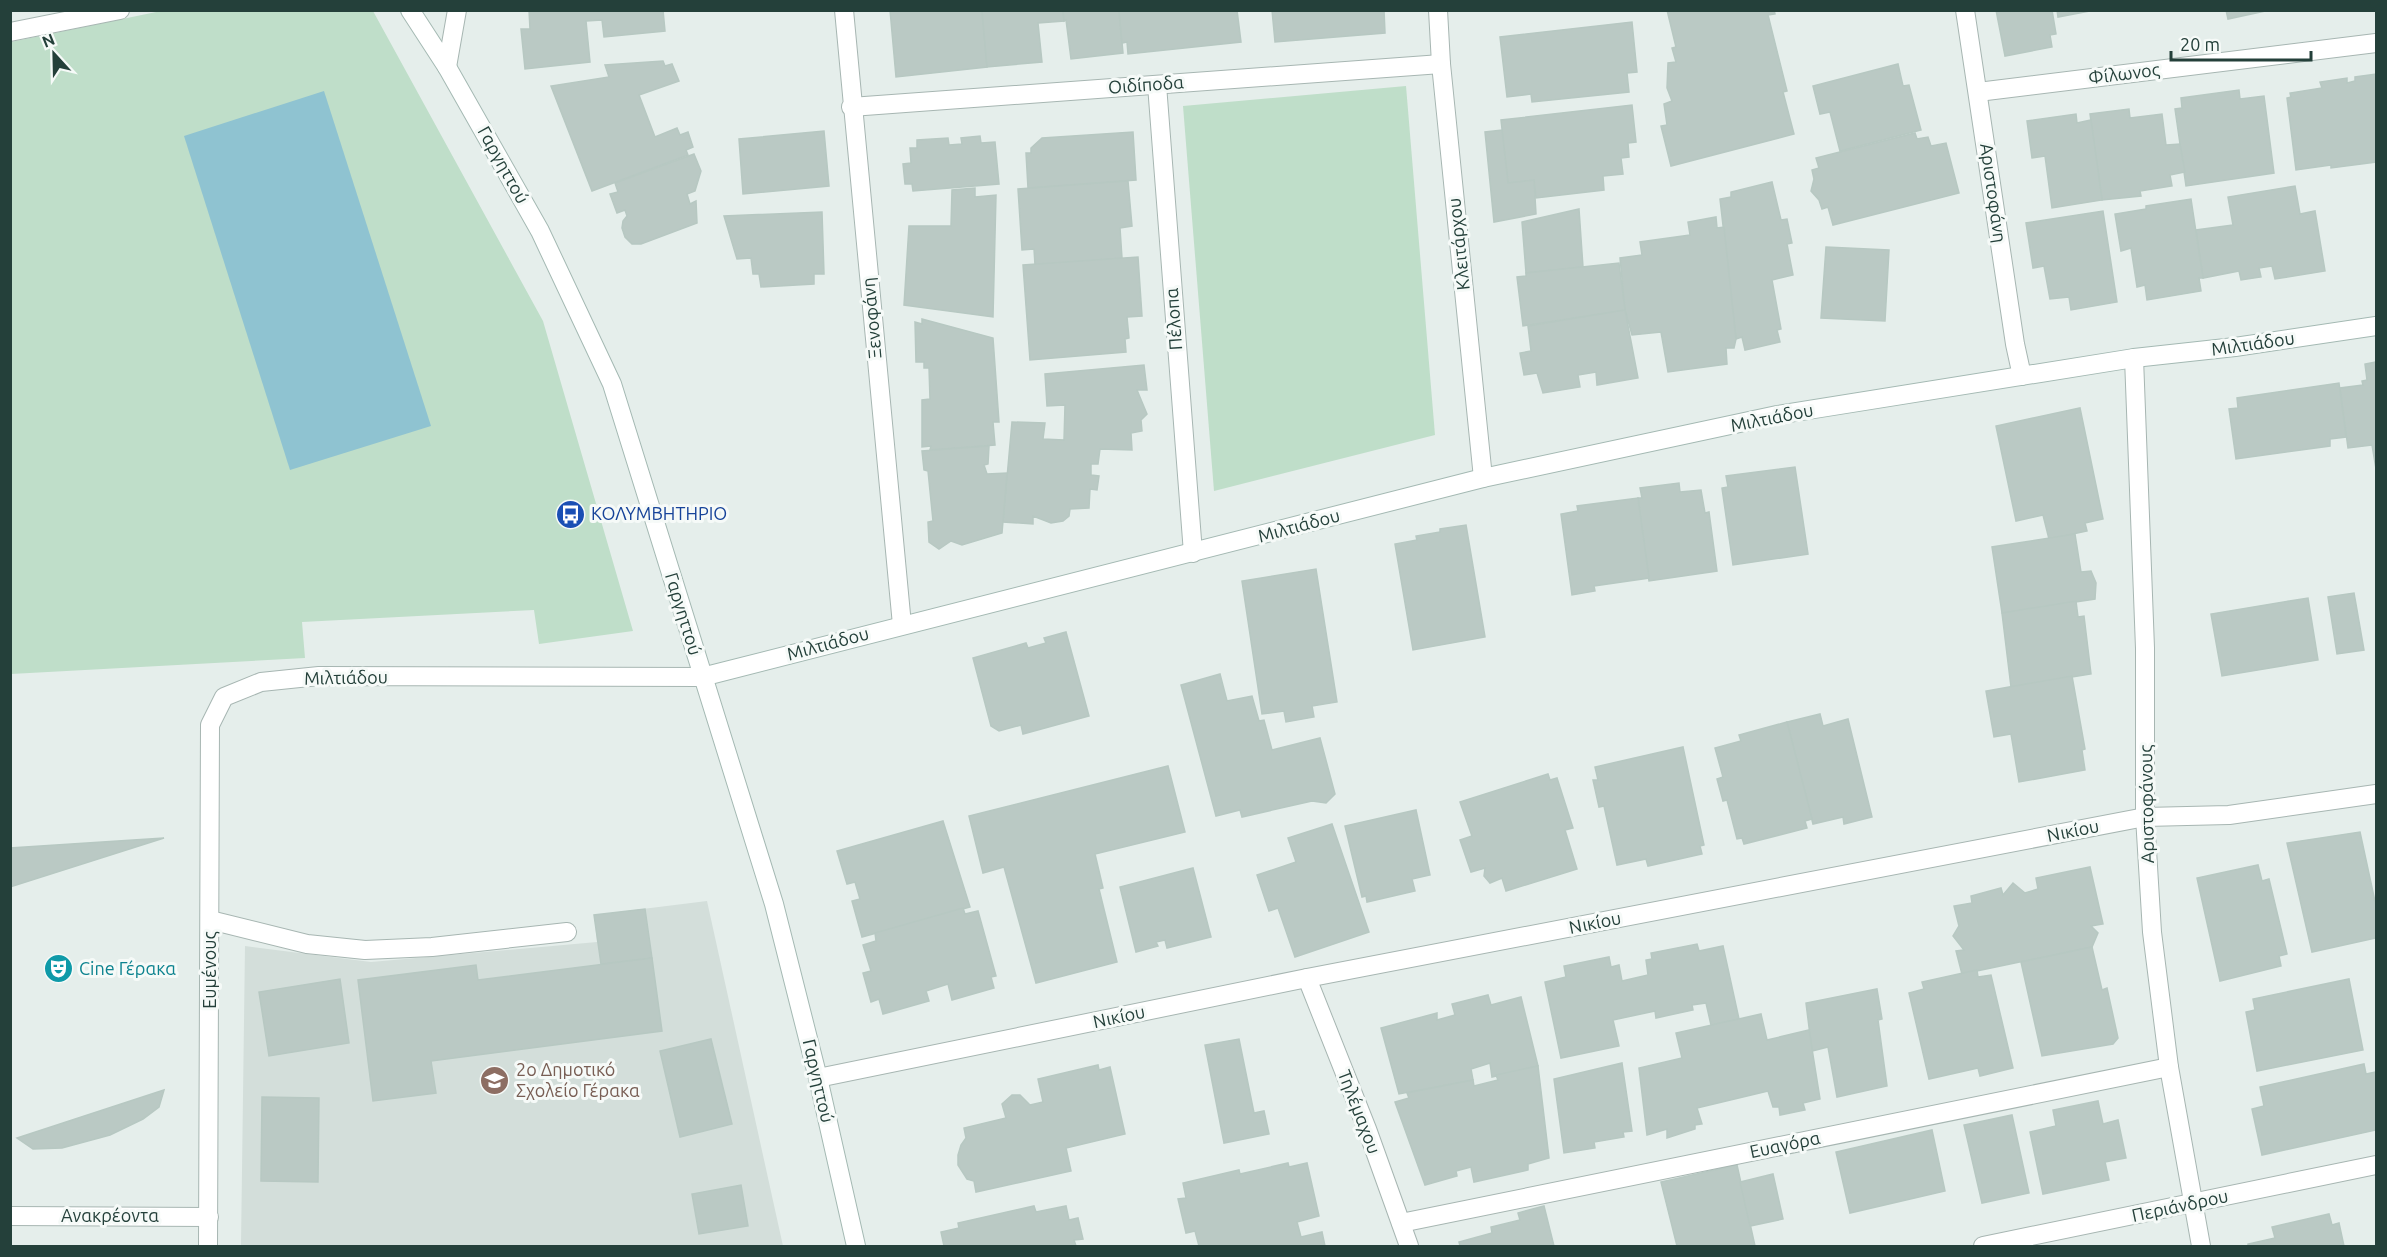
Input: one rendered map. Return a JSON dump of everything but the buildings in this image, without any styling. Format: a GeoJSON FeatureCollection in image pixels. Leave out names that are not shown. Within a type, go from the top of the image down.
{"type":"FeatureCollection","features":[{"type":"Feature","properties":{"kind":"street"},"geometry":{"type":"LineString","coordinates":[[10,32],[120,10]]}},
{"type":"Feature","properties":{"kind":"street","name":"Γαργηττού"},"geometry":{"type":"LineString","coordinates":[[410,10],[447,67],[540,231],[612,384],[774,904],[818,1078],[856,1246]]}},
{"type":"Feature","properties":{"kind":"street"},"geometry":{"type":"LineString","coordinates":[[447,67],[457,10]]}},
{"type":"Feature","properties":{"kind":"street","name":"Ξενοφάνη"},"geometry":{"type":"LineString","coordinates":[[844,10],[851,107],[902,625]]}},
{"type":"Feature","properties":{"kind":"street","name":"Κλειτάρχου"},"geometry":{"type":"LineString","coordinates":[[1438,10],[1441,64],[1483,478]]}},
{"type":"Feature","properties":{"kind":"street","name":"Αριστοφάνη"},"geometry":{"type":"LineString","coordinates":[[1965,10],[2015,344],[2022,376]]}},
{"type":"Feature","properties":{"kind":"street","name":"Φίλωνος"},"geometry":{"type":"LineString","coordinates":[[1978,92],[2376,43]]}},
{"type":"Feature","properties":{"kind":"street","name":"Οιδίποδα"},"geometry":{"type":"LineString","coordinates":[[851,107],[1441,64]]}},
{"type":"Feature","properties":{"kind":"street","name":"Πέλοπα"},"geometry":{"type":"LineString","coordinates":[[1157,85],[1193,553]]}},
{"type":"Feature","properties":{"kind":"street","name":"Μιλτιάδου"},"geometry":{"type":"LineString","coordinates":[[224,697],[261,682],[319,676],[702,677],[1483,478],[1777,415],[2134,358],[2235,347],[2376,326]]}},
{"type":"Feature","properties":{"kind":"street","name":"Αριστοφάνους"},"geometry":{"type":"LineString","coordinates":[[2134,358],[2145,648],[2145,817],[2152,932],[2169,1067],[2201,1246]]}},
{"type":"Feature","properties":{"kind":"street","name":"Ευμένους"},"geometry":{"type":"LineString","coordinates":[[208,1246],[210,725],[224,697]]}},
{"type":"Feature","properties":{"kind":"street","name":"Νικίου"},"geometry":{"type":"LineString","coordinates":[[818,1078],[1307,978],[2145,817],[2229,815],[2376,794]]}},
{"type":"Feature","properties":{"kind":"street"},"geometry":{"type":"LineString","coordinates":[[210,920],[307,944],[364,950],[432,947],[567,932]]}},
{"type":"Feature","properties":{"kind":"street","name":"Τηλέμαχου"},"geometry":{"type":"LineString","coordinates":[[1307,978],[1409,1246]]}},
{"type":"Feature","properties":{"kind":"street","name":"Ευαγόρα"},"geometry":{"type":"LineString","coordinates":[[1401,1223],[2169,1067]]}},
{"type":"Feature","properties":{"kind":"street","name":"Περιάνδρου"},"geometry":{"type":"LineString","coordinates":[[1983,1246],[2376,1165]]}},
{"type":"Feature","properties":{"kind":"street","name":"Ανακρέοντα"},"geometry":{"type":"LineString","coordinates":[[10,1216],[208,1217]]}},
{"type":"Feature","properties":{"kind":"shaded area","name":"2ο Δημοτικό Σχολείο Γέρακα"},"geometry":{"type":"Polygon","coordinates":[[[707,901],[783,1246],[241,1246],[245,946],[371,962],[597,942],[594,915],[707,901]]]}},
{"type":"Feature","properties":{"kind":"green space"},"geometry":{"type":"Polygon","coordinates":[[[161,11],[373,11],[543,321],[633,631],[539,644],[534,610],[302,622],[305,658],[11,674],[11,42],[161,11]]]}},
{"type":"Feature","properties":{"kind":"green space"},"geometry":{"type":"Polygon","coordinates":[[[1406,86],[1435,435],[1214,491],[1183,106],[1406,86]]]}},
{"type":"Feature","properties":{"kind":"water"},"geometry":{"type":"Polygon","coordinates":[[[324,91],[431,426],[290,470],[184,136],[324,91]]]}},
{"type":"Feature","properties":{"kind":"place","name":"ΚΟΛΥΜΒΗΤΗΡΙΟ"},"geometry":{"type":"Point","coordinates":[570,514]}},
{"type":"Feature","properties":{"kind":"place","name":"Cine Γέρακα"},"geometry":{"type":"Point","coordinates":[58,969]}},
{"type":"Feature","properties":{"kind":"place","name":"2ο Δημοτικό Σχολείο Γέρακα"},"geometry":{"type":"Point","coordinates":[495,1080]}}]}
